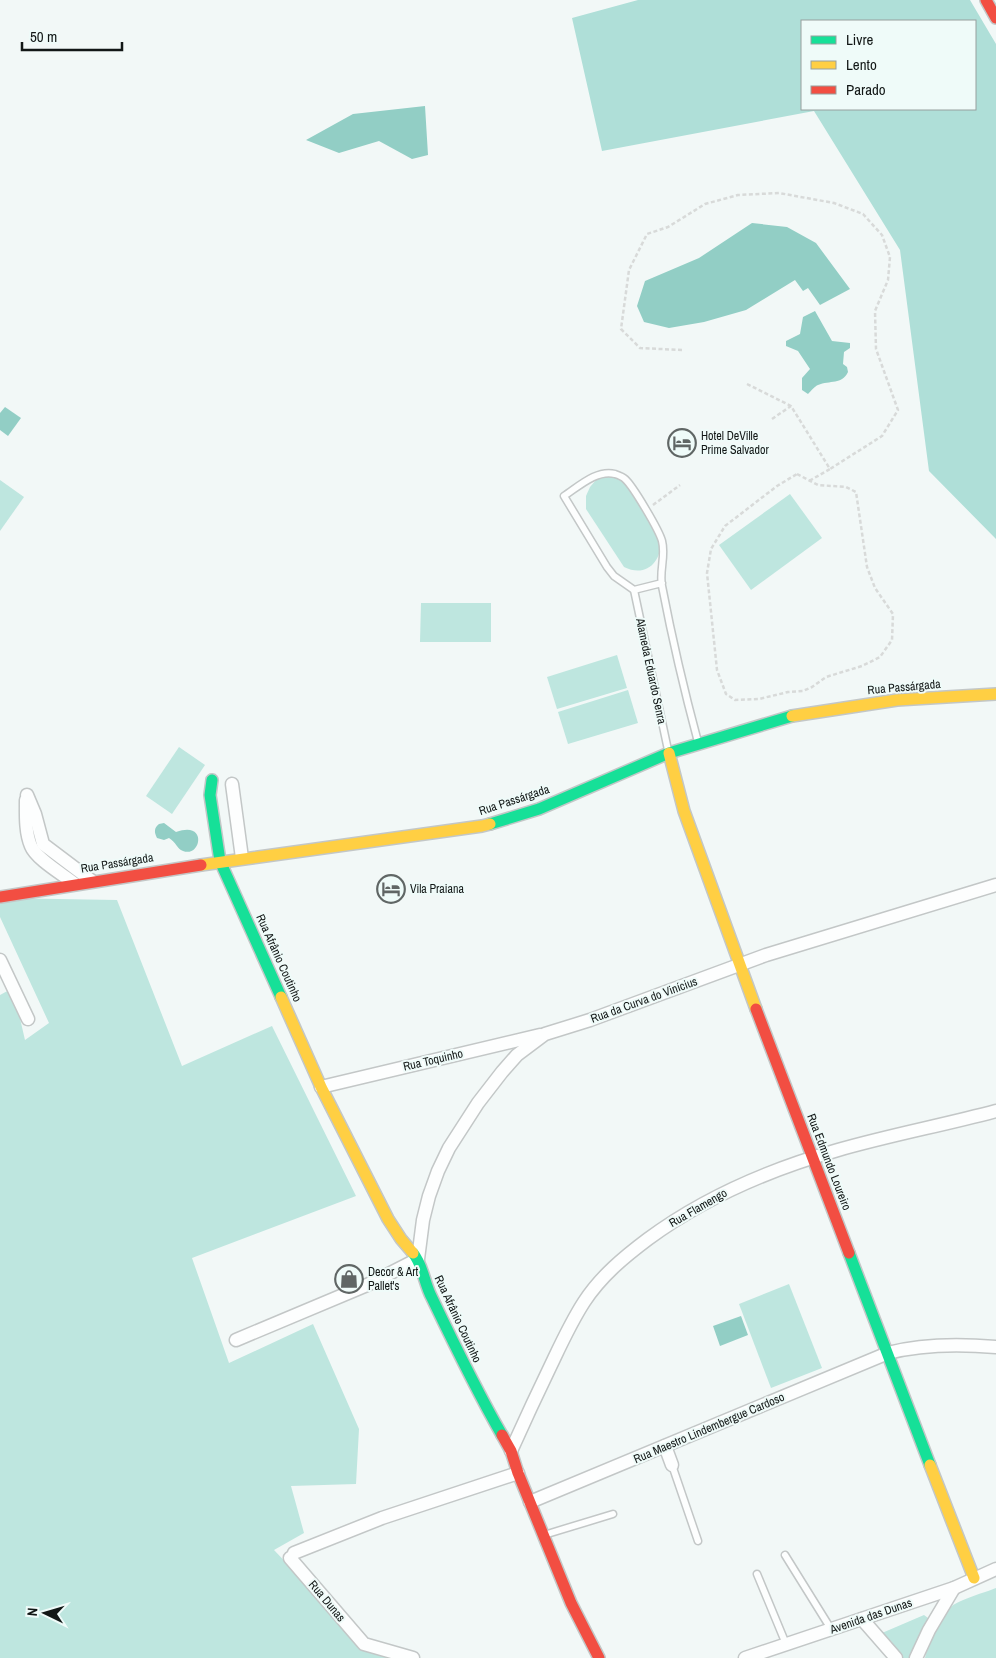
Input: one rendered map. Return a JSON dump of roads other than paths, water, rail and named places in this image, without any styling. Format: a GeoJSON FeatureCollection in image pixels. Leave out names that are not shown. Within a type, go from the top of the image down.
{"type":"FeatureCollection","features":[{"type":"Feature","properties":{"kind":"street"},"geometry":{"type":"LineString","coordinates":[[986,0],[996,18]]}},
{"type":"Feature","properties":{"kind":"street","name":"Rua Passárgada"},"geometry":{"type":"LineString","coordinates":[[0,897],[220,861],[344,843],[456,830],[499,822],[539,809],[669,753],[782,718],[897,700],[996,694]]}},
{"type":"Feature","properties":{"kind":"street","name":"Rua Edmundo Loureiro"},"geometry":{"type":"LineString","coordinates":[[669,753],[684,811],[812,1158],[974,1578]]}},
{"type":"Feature","properties":{"kind":"street","name":"Rua Afrânio Coutinho"},"geometry":{"type":"LineString","coordinates":[[212,780],[210,795],[220,861],[322,1087],[388,1219],[401,1239],[418,1259],[434,1303],[479,1394],[511,1451],[518,1473],[571,1603],[599,1658]]}},
{"type":"Feature","properties":{"kind":"street"},"geometry":{"type":"LineString","coordinates":[[232,784],[242,858]]}},
{"type":"Feature","properties":{"kind":"street"},"geometry":{"type":"LineString","coordinates":[[75,884],[44,860],[31,846],[26,816],[27,795],[35,814],[43,844],[92,881]]}},
{"type":"Feature","properties":{"kind":"street","name":"Rua da Curva do Vinícius"},"geometry":{"type":"LineString","coordinates":[[418,1259],[423,1220],[429,1196],[449,1148],[478,1103],[517,1054],[545,1034],[590,1020],[741,964],[996,885]]}},
{"type":"Feature","properties":{"kind":"street"},"geometry":{"type":"LineString","coordinates":[[0,960],[28,1019]]}},
{"type":"Feature","properties":{"kind":"street","name":"Rua Toquinho"},"geometry":{"type":"LineString","coordinates":[[322,1087],[545,1034]]}},
{"type":"Feature","properties":{"kind":"street","name":"Rua Flamengo"},"geometry":{"type":"LineString","coordinates":[[511,1451],[570,1325],[584,1301],[604,1276],[627,1255],[691,1210],[723,1193],[812,1158],[839,1150],[993,1115]]}},
{"type":"Feature","properties":{"kind":"street"},"geometry":{"type":"LineString","coordinates":[[236,1340],[367,1285],[418,1259]]}},
{"type":"Feature","properties":{"kind":"street","name":"Rua Maestro Lindembergue Cardoso"},"geometry":{"type":"LineString","coordinates":[[530,1502],[888,1354],[920,1347],[996,1347]]}},
{"type":"Feature","properties":{"kind":"street"},"geometry":{"type":"LineString","coordinates":[[665,1446],[672,1465]]}},
{"type":"Feature","properties":{"kind":"street","name":"Rua Dunas"},"geometry":{"type":"LineString","coordinates":[[413,1658],[364,1644],[292,1556],[382,1518],[518,1473]]}},
{"type":"Feature","properties":{"kind":"street","name":"Avenida das Dunas"},"geometry":{"type":"LineString","coordinates":[[745,1658],[954,1588],[994,1568]]}},
{"type":"Feature","properties":{"kind":"street"},"geometry":{"type":"LineString","coordinates":[[916,1658],[954,1588]]}},
{"type":"Feature","properties":{"kind":"street"},"geometry":{"type":"LineString","coordinates":[[862,1619],[896,1658]]}},
{"type":"Feature","properties":{"kind":"lane"},"geometry":{"type":"LineString","coordinates":[[662,583],[634,590],[614,576],[564,496],[597,475],[615,474],[625,479],[646,510],[662,541],[664,550],[662,583],[683,687],[698,743]]}},
{"type":"Feature","properties":{"kind":"lane","name":"Alameda Eduardo Senra"},"geometry":{"type":"LineString","coordinates":[[634,590],[669,753]]}},
{"type":"Feature","properties":{"kind":"lane"},"geometry":{"type":"LineString","coordinates":[[672,1465],[698,1542]]}},
{"type":"Feature","properties":{"kind":"lane"},"geometry":{"type":"LineString","coordinates":[[543,1535],[613,1514]]}},
{"type":"Feature","properties":{"kind":"lane"},"geometry":{"type":"LineString","coordinates":[[785,1555],[831,1629]]}},
{"type":"Feature","properties":{"kind":"lane"},"geometry":{"type":"LineString","coordinates":[[756,1574],[786,1644]]}},
{"type":"Feature","properties":{"kind":"place","name":"Hotel DeVille Prime Salvador"},"geometry":{"type":"Point","coordinates":[682,443]}},
{"type":"Feature","properties":{"kind":"place","name":"Vila Praiana"},"geometry":{"type":"Point","coordinates":[391,889]}},
{"type":"Feature","properties":{"kind":"place","name":"Decor & Art Pallet's"},"geometry":{"type":"Point","coordinates":[349,1279]}}]}
